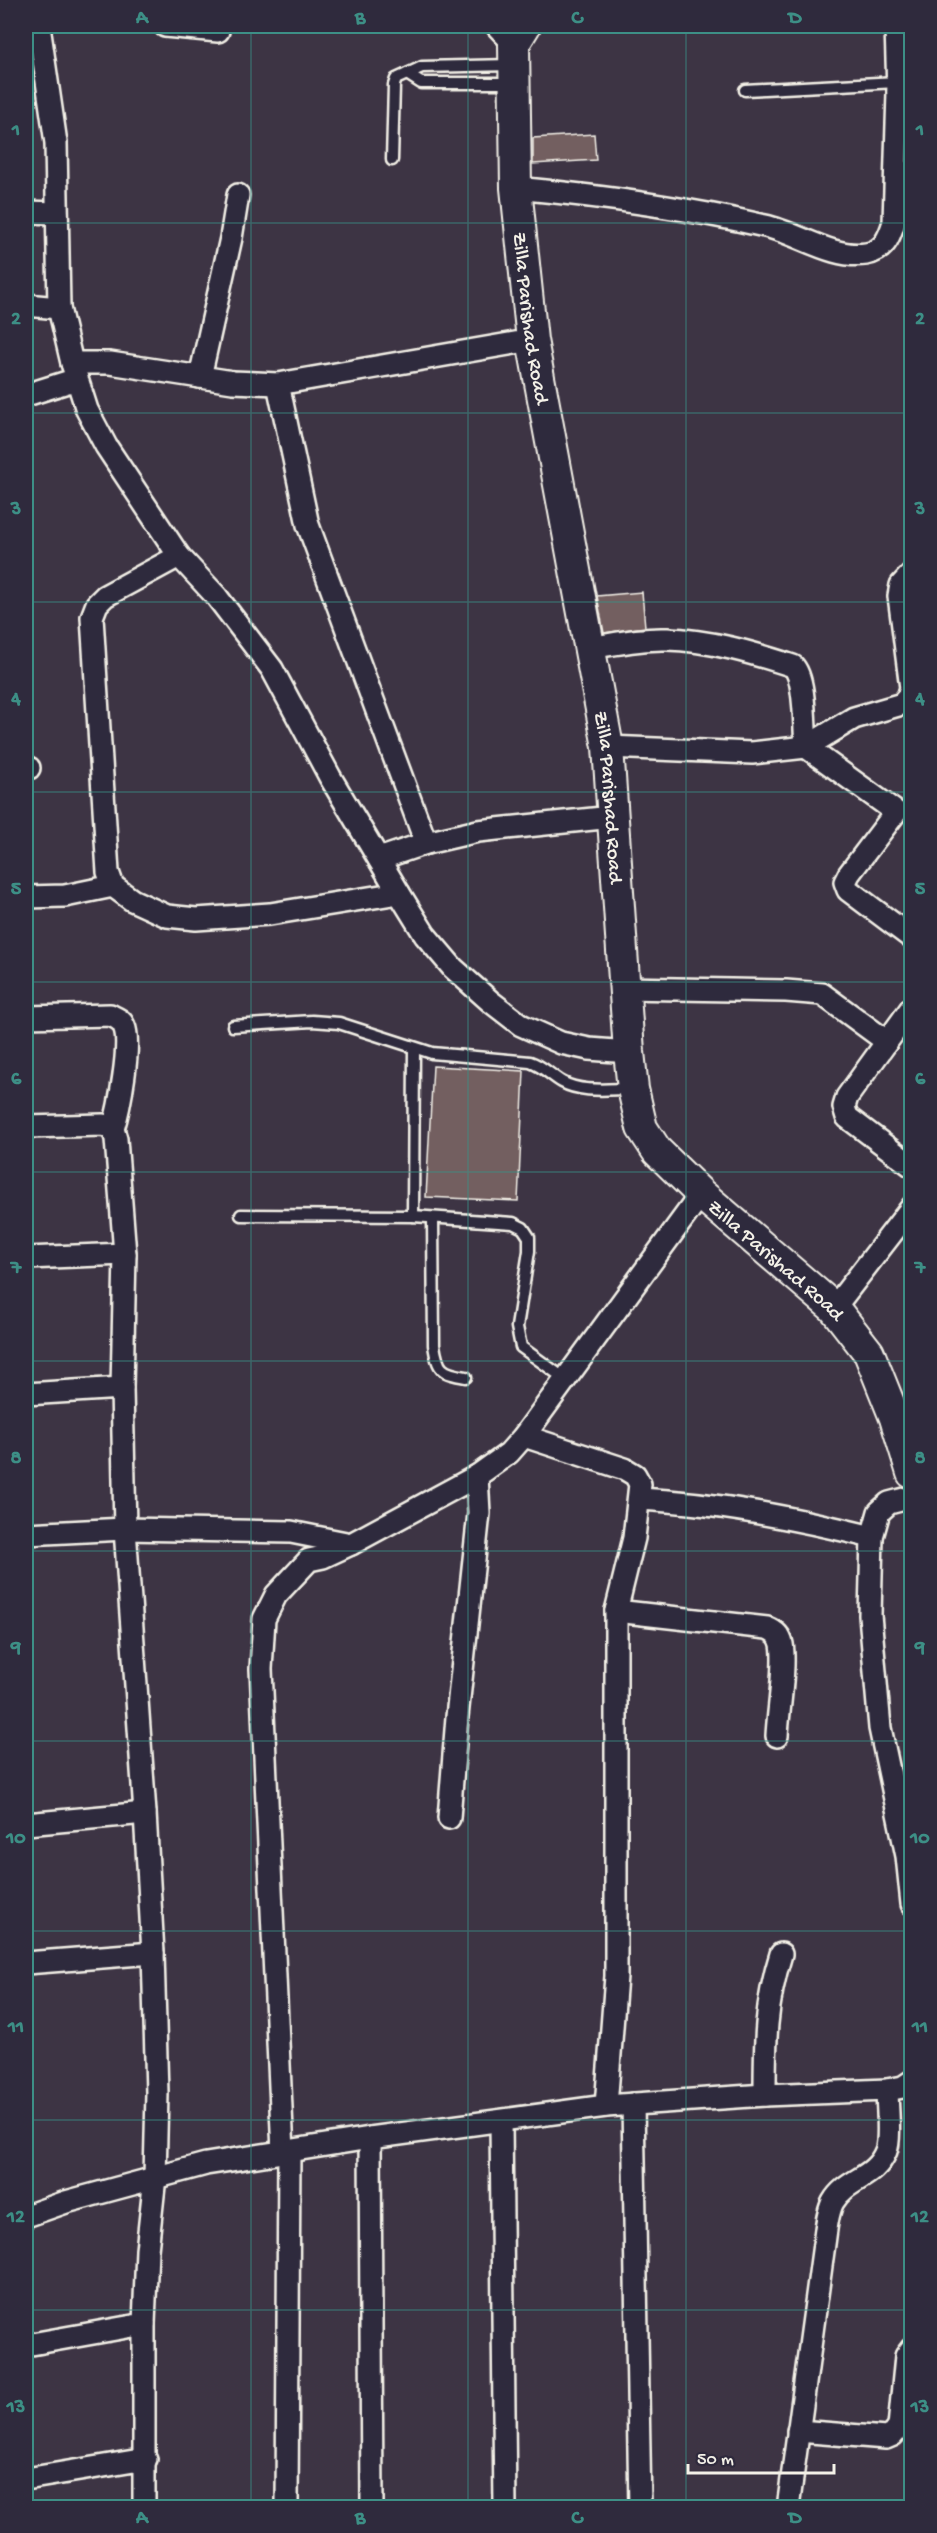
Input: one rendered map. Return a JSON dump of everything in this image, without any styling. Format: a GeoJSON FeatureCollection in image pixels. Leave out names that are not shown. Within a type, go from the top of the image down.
{"type":"FeatureCollection","features":[{"type":"Feature","properties":{"kind":"main road","name":"Zilla Parishad Road"},"geometry":{"type":"LineString","coordinates":[[513,49],[516,189],[532,340],[608,747],[629,1052],[633,1089],[642,1128],[657,1151],[700,1194],[834,1308],[869,1353],[895,1418],[912,1473]]}},
{"type":"Feature","properties":{"kind":"street"},"geometry":{"type":"LineString","coordinates":[[39,26],[56,143],[59,308],[74,371],[87,410],[106,446],[180,556],[217,597],[272,669],[330,777],[399,893],[425,935],[453,968],[521,1025],[561,1043],[589,1049],[629,1052]]}},
{"type":"Feature","properties":{"kind":"street"},"geometry":{"type":"LineString","coordinates":[[165,26],[218,31]]}},
{"type":"Feature","properties":{"kind":"street"},"geometry":{"type":"LineString","coordinates":[[516,189],[642,202],[722,216],[777,228],[848,254],[866,254],[880,250],[889,238],[894,222],[902,89],[896,26]]}},
{"type":"Feature","properties":{"kind":"street"},"geometry":{"type":"LineString","coordinates":[[200,377],[231,238],[238,195]]}},
{"type":"Feature","properties":{"kind":"street"},"geometry":{"type":"LineString","coordinates":[[26,212],[57,213]]}},
{"type":"Feature","properties":{"kind":"street"},"geometry":{"type":"LineString","coordinates":[[26,305],[59,308]]}},
{"type":"Feature","properties":{"kind":"street"},"geometry":{"type":"LineString","coordinates":[[26,395],[74,371],[110,363],[233,382],[278,384],[532,340]]}},
{"type":"Feature","properties":{"kind":"street"},"geometry":{"type":"LineString","coordinates":[[278,384],[309,525],[426,843]]}},
{"type":"Feature","properties":{"kind":"street"},"geometry":{"type":"LineString","coordinates":[[180,556],[105,596],[97,604],[92,617],[108,872],[113,886],[132,900],[167,916],[196,920],[270,914],[399,893]]}},
{"type":"Feature","properties":{"kind":"street"},"geometry":{"type":"LineString","coordinates":[[608,747],[752,753],[806,747],[854,718],[910,702],[899,596],[901,585],[912,573]]}},
{"type":"Feature","properties":{"kind":"street"},"geometry":{"type":"LineString","coordinates":[[589,648],[639,640],[666,639],[702,642],[793,666],[799,672],[801,682],[806,747]]}},
{"type":"Feature","properties":{"kind":"street"},"geometry":{"type":"LineString","coordinates":[[806,747],[904,817],[849,874],[845,882],[848,890],[912,938]]}},
{"type":"Feature","properties":{"kind":"street"},"geometry":{"type":"LineString","coordinates":[[379,859],[426,843],[478,831],[612,817]]}},
{"type":"Feature","properties":{"kind":"street"},"geometry":{"type":"LineString","coordinates":[[26,897],[65,896],[113,886]]}},
{"type":"Feature","properties":{"kind":"street"},"geometry":{"type":"LineString","coordinates":[[624,988],[786,990],[822,994],[886,1041]]}},
{"type":"Feature","properties":{"kind":"street"},"geometry":{"type":"LineString","coordinates":[[912,1007],[847,1097],[844,1107],[847,1117],[912,1166]]}},
{"type":"Feature","properties":{"kind":"street"},"geometry":{"type":"LineString","coordinates":[[26,1017],[110,1015],[119,1019],[125,1027],[127,1041],[120,1102],[113,1129],[116,1139],[125,1254],[122,1388],[125,1529],[153,1953],[157,2094],[155,2177],[147,2250],[144,2324],[146,2459],[144,2508]]}},
{"type":"Feature","properties":{"kind":"street"},"geometry":{"type":"LineString","coordinates":[[26,1127],[103,1125],[113,1129]]}},
{"type":"Feature","properties":{"kind":"street"},"geometry":{"type":"LineString","coordinates":[[287,2508],[289,2151],[261,1669],[264,1619],[276,1595],[309,1560],[323,1557],[351,1544],[477,1476],[509,1453],[524,1436],[700,1194]]}},
{"type":"Feature","properties":{"kind":"street"},"geometry":{"type":"LineString","coordinates":[[834,1308],[912,1207]]}},
{"type":"Feature","properties":{"kind":"street"},"geometry":{"type":"LineString","coordinates":[[26,1258],[125,1254]]}},
{"type":"Feature","properties":{"kind":"street"},"geometry":{"type":"LineString","coordinates":[[26,1394],[122,1388]]}},
{"type":"Feature","properties":{"kind":"street"},"geometry":{"type":"LineString","coordinates":[[524,1436],[625,1469],[634,1475],[640,1484],[634,1538],[616,1611],[616,1976],[606,2106]]}},
{"type":"Feature","properties":{"kind":"street"},"geometry":{"type":"LineString","coordinates":[[449,1818],[457,1717],[479,1513],[477,1476]]}},
{"type":"Feature","properties":{"kind":"street"},"geometry":{"type":"LineString","coordinates":[[912,1497],[889,1503],[879,1512],[872,1537],[870,1614],[880,1728],[908,1856],[912,1904]]}},
{"type":"Feature","properties":{"kind":"street"},"geometry":{"type":"LineString","coordinates":[[640,1499],[683,1501],[754,1511],[795,1518],[872,1537]]}},
{"type":"Feature","properties":{"kind":"street"},"geometry":{"type":"LineString","coordinates":[[26,1534],[125,1529],[291,1532],[351,1544]]}},
{"type":"Feature","properties":{"kind":"street"},"geometry":{"type":"LineString","coordinates":[[616,1611],[767,1628],[776,1632],[782,1643],[777,1736]]}},
{"type":"Feature","properties":{"kind":"street"},"geometry":{"type":"LineString","coordinates":[[26,1824],[145,1813]]}},
{"type":"Feature","properties":{"kind":"street"},"geometry":{"type":"LineString","coordinates":[[26,1963],[153,1953]]}},
{"type":"Feature","properties":{"kind":"street"},"geometry":{"type":"LineString","coordinates":[[765,2095],[766,2013],[771,1986],[781,1954]]}},
{"type":"Feature","properties":{"kind":"street"},"geometry":{"type":"LineString","coordinates":[[26,2216],[206,2164],[370,2138],[606,2106],[765,2095],[887,2090],[903,2087],[912,2081]]}},
{"type":"Feature","properties":{"kind":"street"},"geometry":{"type":"LineString","coordinates":[[788,2508],[824,2244],[832,2203],[849,2185],[871,2173],[879,2165],[887,2149],[887,2090]]}},
{"type":"Feature","properties":{"kind":"street"},"geometry":{"type":"LineString","coordinates":[[633,2104],[640,2508]]}},
{"type":"Feature","properties":{"kind":"street"},"geometry":{"type":"LineString","coordinates":[[501,2121],[505,2508]]}},
{"type":"Feature","properties":{"kind":"street"},"geometry":{"type":"LineString","coordinates":[[370,2138],[372,2508]]}},
{"type":"Feature","properties":{"kind":"street"},"geometry":{"type":"LineString","coordinates":[[26,2345],[144,2324]]}},
{"type":"Feature","properties":{"kind":"street"},"geometry":{"type":"LineString","coordinates":[[798,2431],[886,2438],[893,2435],[899,2427],[906,2356],[912,2348]]}},
{"type":"Feature","properties":{"kind":"street"},"geometry":{"type":"LineString","coordinates":[[26,2479],[146,2459]]}},
{"type":"Feature","properties":{"kind":"lane"},"geometry":{"type":"LineString","coordinates":[[407,74],[421,83],[513,49]]}},
{"type":"Feature","properties":{"kind":"lane"},"geometry":{"type":"LineString","coordinates":[[392,160],[396,79],[422,67],[513,49]]}},
{"type":"Feature","properties":{"kind":"lane"},"geometry":{"type":"LineString","coordinates":[[745,90],[902,89]]}},
{"type":"Feature","properties":{"kind":"lane"},"geometry":{"type":"LineString","coordinates":[[233,1026],[312,1020],[339,1023],[432,1053],[530,1062],[542,1066],[562,1082],[576,1088],[633,1089]]}},
{"type":"Feature","properties":{"kind":"lane"},"geometry":{"type":"LineString","coordinates":[[413,1216],[414,1048]]}},
{"type":"Feature","properties":{"kind":"lane"},"geometry":{"type":"LineString","coordinates":[[241,1215],[413,1216],[513,1223],[523,1228],[529,1237],[530,1251],[517,1327],[521,1347],[566,1379]]}},
{"type":"Feature","properties":{"kind":"lane"},"geometry":{"type":"LineString","coordinates":[[433,1218],[434,1345],[437,1363],[446,1374],[466,1377]]}},
{"type":"Feature","properties":{"kind":"building"},"geometry":{"type":"Polygon","coordinates":[[[594,134],[596,160],[533,164],[533,138],[594,134]]]}},
{"type":"Feature","properties":{"kind":"building"},"geometry":{"type":"Polygon","coordinates":[[[642,592],[645,627],[604,633],[597,596],[642,592]]]}},
{"type":"Feature","properties":{"kind":"building"},"geometry":{"type":"Polygon","coordinates":[[[433,1066],[524,1071],[518,1201],[426,1197],[433,1066]]]}}]}
